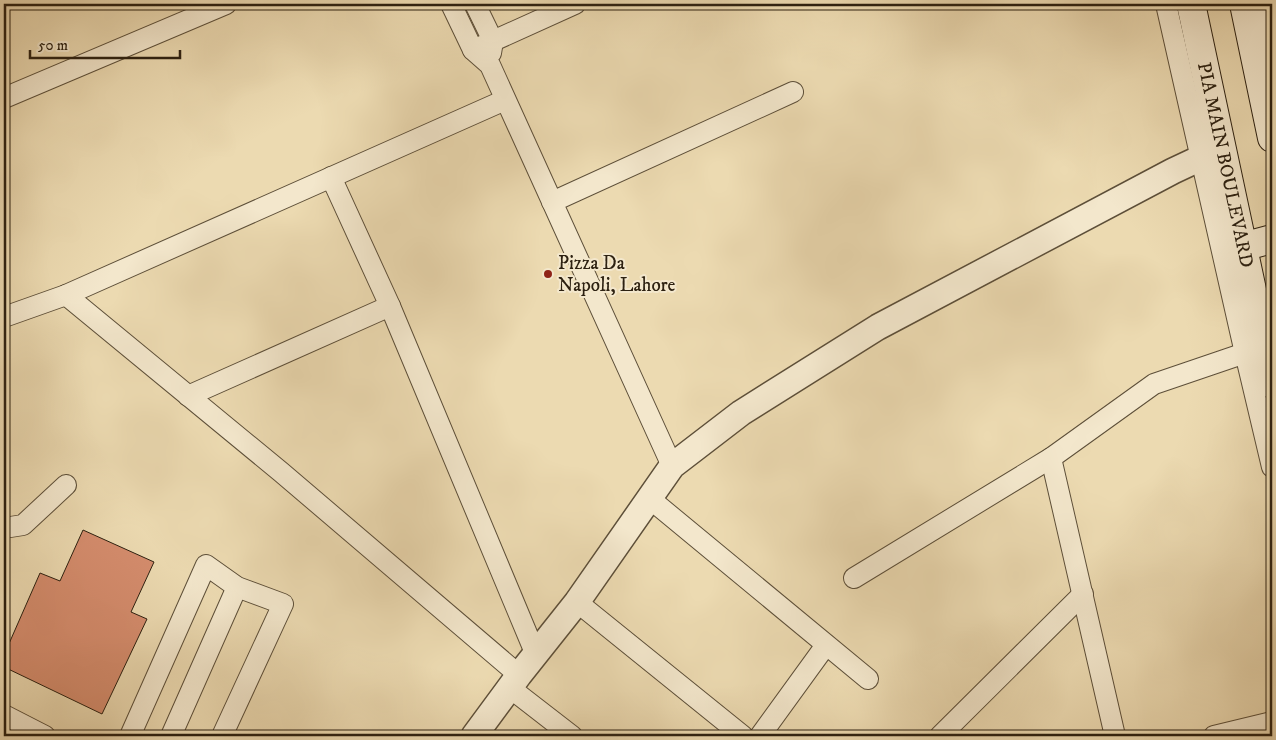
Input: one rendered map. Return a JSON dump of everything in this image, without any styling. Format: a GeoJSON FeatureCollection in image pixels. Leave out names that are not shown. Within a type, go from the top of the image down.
{"type":"FeatureCollection","features":[{"type":"Feature","properties":{"kind":"main road","name":"PIA MAIN BOULEVARD"},"geometry":{"type":"LineString","coordinates":[[1191,4],[1212,153],[1242,247],[1272,384]]}},
{"type":"Feature","properties":{"kind":"main road"},"geometry":{"type":"LineString","coordinates":[[1258,17],[1272,138]]}},
{"type":"Feature","properties":{"kind":"main road"},"geometry":{"type":"LineString","coordinates":[[1242,247],[1272,239]]}},
{"type":"Feature","properties":{"kind":"street"},"geometry":{"type":"LineString","coordinates":[[4,98],[226,4]]}},
{"type":"Feature","properties":{"kind":"street"},"geometry":{"type":"LineString","coordinates":[[450,4],[473,50],[490,65],[672,466]]}},
{"type":"Feature","properties":{"kind":"street"},"geometry":{"type":"LineString","coordinates":[[475,4],[493,41],[490,65]]}},
{"type":"Feature","properties":{"kind":"street"},"geometry":{"type":"LineString","coordinates":[[473,50],[575,4]]}},
{"type":"Feature","properties":{"kind":"street"},"geometry":{"type":"LineString","coordinates":[[1166,4],[1212,153],[1245,353],[1272,466]]}},
{"type":"Feature","properties":{"kind":"street"},"geometry":{"type":"LineString","coordinates":[[1258,17],[1272,53]]}},
{"type":"Feature","properties":{"kind":"street"},"geometry":{"type":"LineString","coordinates":[[552,202],[793,92]]}},
{"type":"Feature","properties":{"kind":"street"},"geometry":{"type":"LineString","coordinates":[[4,317],[66,295],[505,100]]}},
{"type":"Feature","properties":{"kind":"street"},"geometry":{"type":"LineString","coordinates":[[474,736],[577,602],[672,466],[742,413],[878,327],[1165,175],[1212,153]]}},
{"type":"Feature","properties":{"kind":"street"},"geometry":{"type":"LineString","coordinates":[[331,177],[390,306],[536,655]]}},
{"type":"Feature","properties":{"kind":"street"},"geometry":{"type":"LineString","coordinates":[[66,295],[281,472],[572,736]]}},
{"type":"Feature","properties":{"kind":"street"},"geometry":{"type":"LineString","coordinates":[[188,396],[390,306]]}},
{"type":"Feature","properties":{"kind":"street"},"geometry":{"type":"LineString","coordinates":[[854,578],[1052,458],[1154,384],[1245,353]]}},
{"type":"Feature","properties":{"kind":"street"},"geometry":{"type":"LineString","coordinates":[[1052,458],[1115,736]]}},
{"type":"Feature","properties":{"kind":"street"},"geometry":{"type":"LineString","coordinates":[[4,528],[22,524],[66,485]]}},
{"type":"Feature","properties":{"kind":"street"},"geometry":{"type":"LineString","coordinates":[[649,498],[868,679]]}},
{"type":"Feature","properties":{"kind":"street"},"geometry":{"type":"LineString","coordinates":[[130,736],[206,565],[237,587],[283,604],[222,736]]}},
{"type":"Feature","properties":{"kind":"street"},"geometry":{"type":"LineString","coordinates":[[171,736],[237,587]]}},
{"type":"Feature","properties":{"kind":"street"},"geometry":{"type":"LineString","coordinates":[[940,736],[1083,594]]}},
{"type":"Feature","properties":{"kind":"street"},"geometry":{"type":"LineString","coordinates":[[577,602],[743,736]]}},
{"type":"Feature","properties":{"kind":"street"},"geometry":{"type":"LineString","coordinates":[[760,736],[826,645]]}},
{"type":"Feature","properties":{"kind":"street"},"geometry":{"type":"LineString","coordinates":[[4,715],[45,736]]}},
{"type":"Feature","properties":{"kind":"street"},"geometry":{"type":"LineString","coordinates":[[1214,736],[1260,728]]}},
{"type":"Feature","properties":{"kind":"building"},"geometry":{"type":"Polygon","coordinates":[[[83,530],[154,562],[131,612],[147,619],[102,714],[4,667],[4,655],[40,573],[60,581],[83,530]]]}},
{"type":"Feature","properties":{"kind":"place","name":"Pizza Da Napoli, Lahore"},"geometry":{"type":"Point","coordinates":[548,274]}}]}
